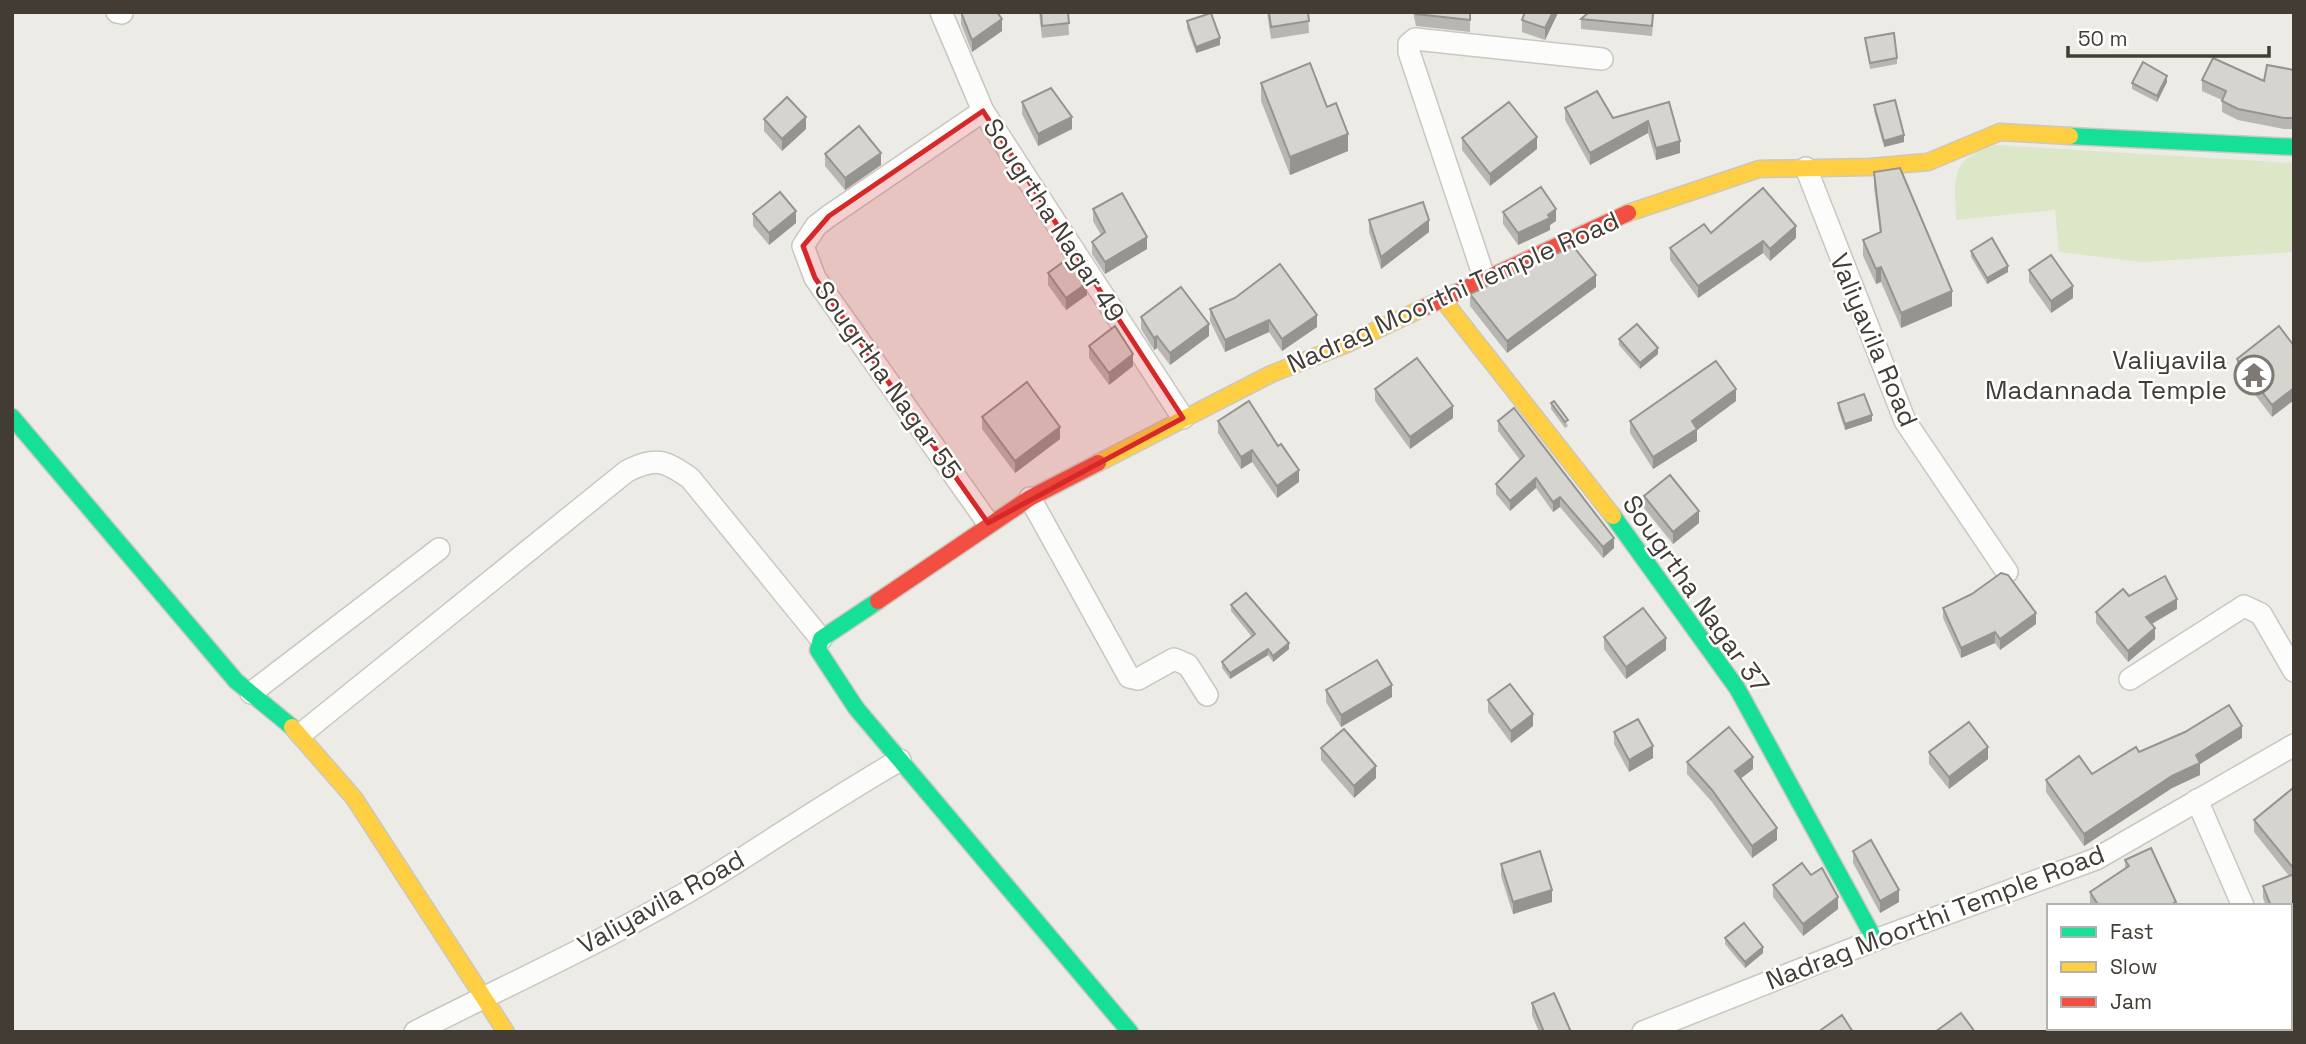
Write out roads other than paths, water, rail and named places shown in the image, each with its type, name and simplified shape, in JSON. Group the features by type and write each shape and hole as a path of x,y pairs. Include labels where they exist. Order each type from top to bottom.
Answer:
{"street":[{"name":"Sougrtha Nagar 49","path":"941,12 983,111 1183,418"},
{"path":"1485,279 1409,52 1409,44 1415,39 1602,59"},
{"name":"Sougrtha Nagar 55","path":"983,111 829,216 816,226 803,246 815,278 988,523"},
{"name":"Nadrag Moorthi Temple Road","path":"821,639 988,523 1030,498 1271,374 1347,344 1638,208 1759,169 1928,162 2000,132 2294,147"},
{"name":"Valiyavila Road","path":"1806,168 1905,421 2007,572"},
{"name":"Sougrtha Nagar 37","path":"1443,300 1617,522 1737,688 1875,940"},
{"path":"12,417 236,681 301,734 354,798 506,1032"},
{"path":"301,734 627,471 646,461 667,462 691,478 821,639 818,650 856,708 1130,1032"},
{"path":"1030,498 1129,677 1138,679 1174,659 1188,665 1207,695"},
{"path":"251,693 439,549"},
{"path":"2130,679 2244,607 2261,614 2294,671"},
{"name":"Nadrag Moorthi Temple Road","path":"1643,1032 1875,940 2096,859 2294,746"},
{"name":"Valiyavila Road","path":"415,1032 483,999 710,878 814,809 900,760"},
{"path":"2197,800 2242,904"}],"place":[{"name":"Valiyavila Madannada Temple","path":"2254,375"}]}
